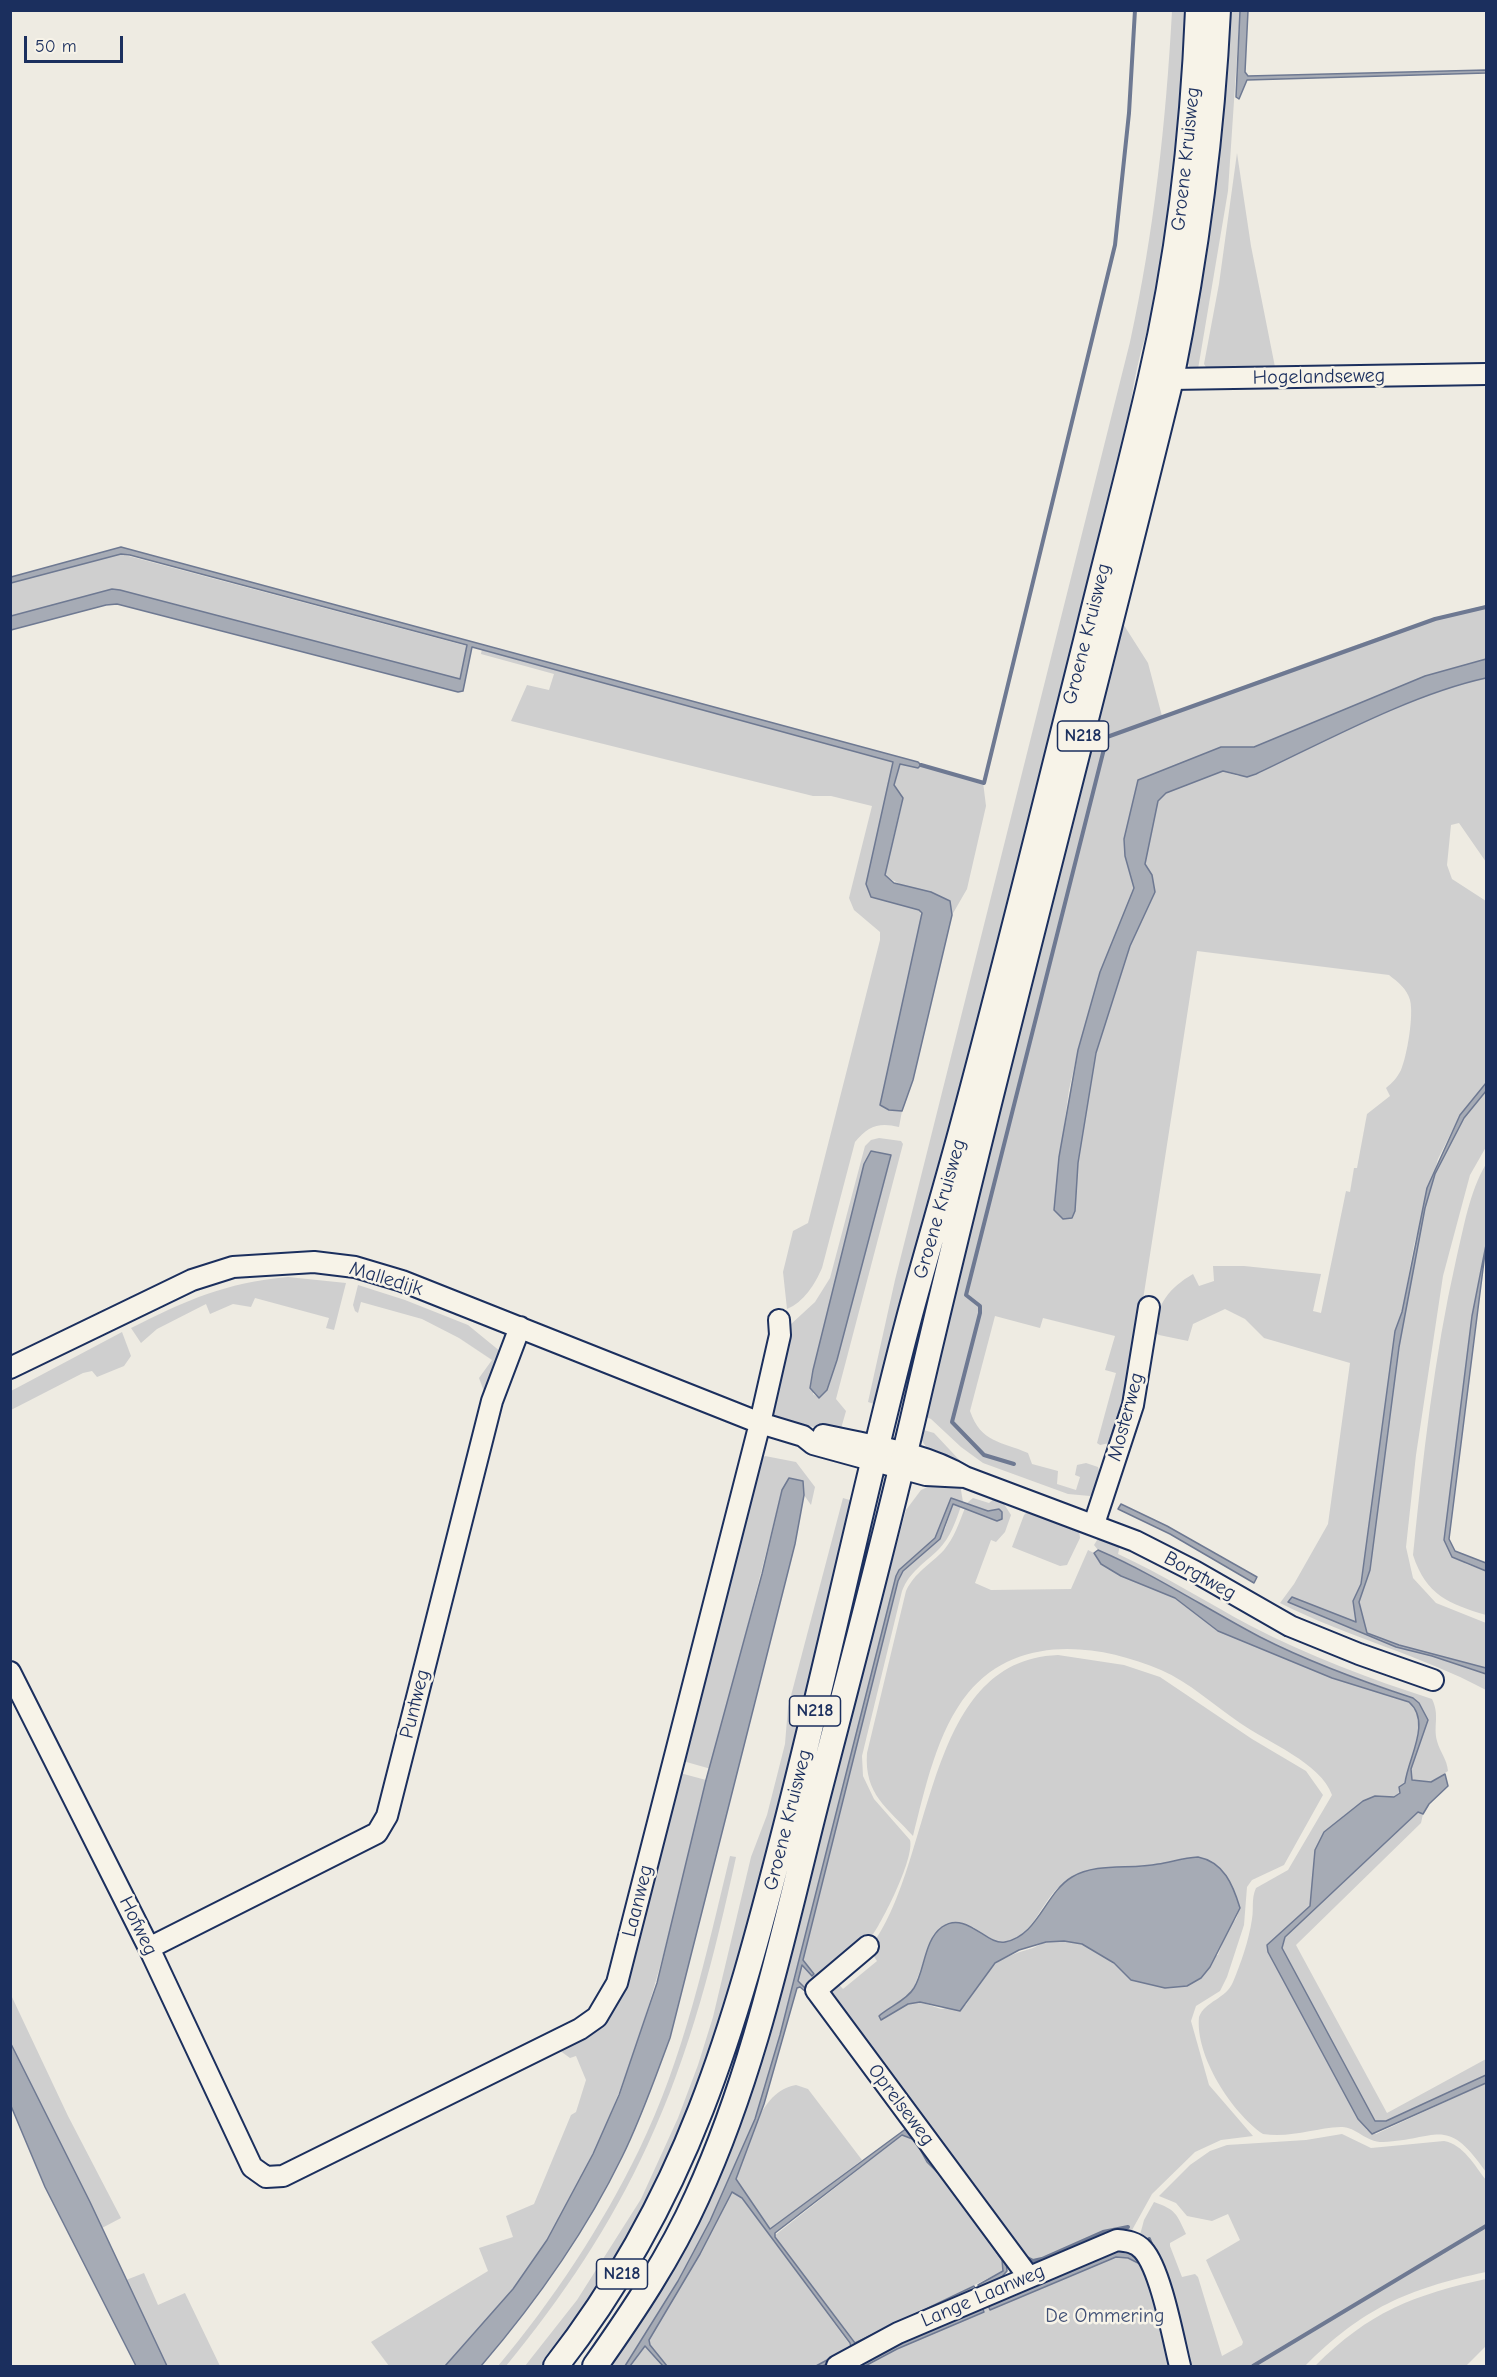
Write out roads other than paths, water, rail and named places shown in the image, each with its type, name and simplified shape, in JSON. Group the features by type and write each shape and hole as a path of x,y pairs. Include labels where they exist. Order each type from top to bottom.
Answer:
{"main road":[{"name":"Groene Kruisweg","path":"596,2367 666,2258 697,2198 725,2130 749,2057 777,1954 903,1461 1162,377 1193,99 1198,10"},
{"name":"Groene Kruisweg","path":"556,2367 615,2285 659,2209 692,2138 725,2049 767,1902 827,1664 875,1454 1162,377 1189,292 1211,124 1218,10"}],"street":[{"name":"Hogelandseweg","path":"1162,377 1486,374"},
{"name":"Malledijk","path":"10,1368 192,1280 233,1267 272,1262 314,1262 355,1267 402,1281 760,1423 802,1436 813,1444 903,1461"},
{"name":"Mosterweg","path":"1094,1524 1132,1405 1149,1307"},
{"path":"760,1423 780,1335 779,1320"},
{"name":"Puntweg","path":"149,1948 377,1833 387,1816 492,1401 520,1327"},
{"name":"Laanweg","path":"266,2177 283,2176 580,2029 597,2017 616,1983 760,1423"},
{"name":"Borgtweg","path":"903,1461 953,1470 965,1477 1094,1524 1185,1566 1290,1626 1359,1654 1433,1680"},
{"name":"Hofweg","path":"10,1672 149,1948 252,2167 266,2177"},
{"name":"Oprelseweg","path":"868,1946 816,1990 1028,2276"},
{"name":"Lange Laanweg","path":"837,2367 898,2333 1028,2276 1118,2240 1134,2242 1144,2250 1153,2267 1180,2367"}],"waterway":[{"path":"921,765 984,783 1115,245 1129,113 1135,10"},
{"path":"1014,1464 984,1455 952,1422 980,1313 980,1306 966,1295 1107,737 1435,619 1486,607"},
{"path":"1253,2366 1486,2226"},
{"path":"1023,2256 1033,2261 1042,2259 1103,2232 1128,2227"},
{"path":"1149,2239 1153,2249"}],"park label":[{"name":"De Ommering","path":"1105,2316"}]}
